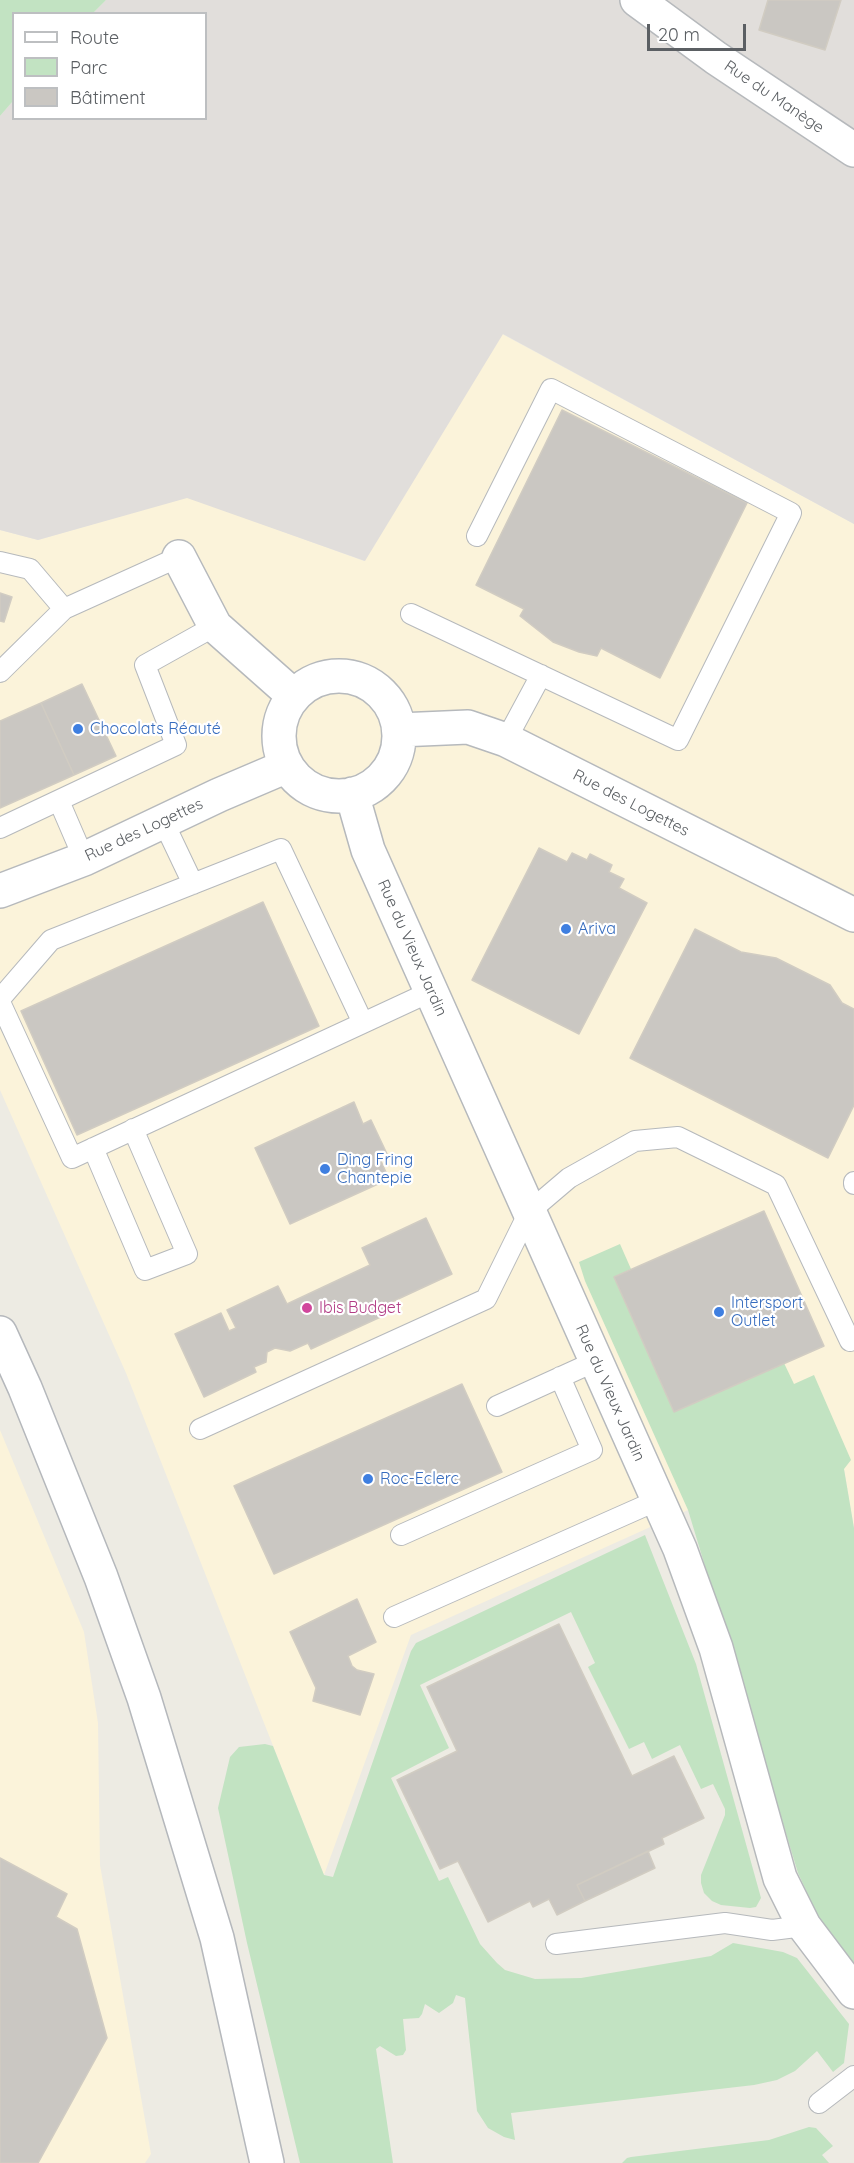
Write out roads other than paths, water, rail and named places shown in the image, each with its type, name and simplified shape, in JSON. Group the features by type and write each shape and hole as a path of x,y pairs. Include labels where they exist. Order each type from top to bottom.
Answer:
{"street":[{"name":"Rue du Manège","path":"637,0 716,58 854,150"},
{"path":"179,557 215,626 294,696"},
{"path":"350,676 378,689 388,701 399,730 395,758 377,782 365,790 337,795 322,793 308,787 297,778 287,766 282,755 279,730 286,706 306,686 319,679 350,676"},
{"name":"Rue des Logettes","path":"399,730 468,727 506,740 854,915"},
{"name":"Rue des Logettes","path":"0,891 84,859 219,795 287,766"},
{"name":"Rue du Vieux Jardin","path":"352,794 368,850 680,1549 716,1648 780,1878 804,1926 854,1992"},
{"path":"0,1333 25,1388 101,1577 144,1698 217,1938 267,2163"}],"lane":[{"path":"411,614 678,740 791,513 551,389 477,536"},
{"path":"0,672 64,609 179,557"},
{"path":"0,562 30,569 64,609"},
{"path":"0,828 176,745 145,665 215,626"},
{"path":"506,740 541,675"},
{"path":"59,801 84,859"},
{"path":"164,823 193,884"},
{"path":"363,1023 281,849 51,940 0,1001 72,1158 432,991"},
{"path":"93,1148 145,1270 187,1254 133,1129"},
{"path":"200,1429 486,1299 530,1212 569,1178 635,1141 678,1137 776,1185 850,1341 854,1339"},
{"path":"497,1406 596,1361"},
{"path":"400,1534 592,1450 560,1377"},
{"path":"394,1617 658,1500"},
{"path":"556,1944 725,1923 772,1930 804,1926"},
{"path":"819,2103 854,2076"}],"place":[{"name":"Chocolats Réauté","path":"78,729"},
{"name":"Ariva","path":"566,929"},
{"name":"Ding Fring Chantepie","path":"325,1169"},
{"name":"Ibis Budget","path":"307,1308"},
{"name":"Intersport Outlet","path":"719,1312"},
{"name":"Roc-Eclerc","path":"368,1479"}]}
